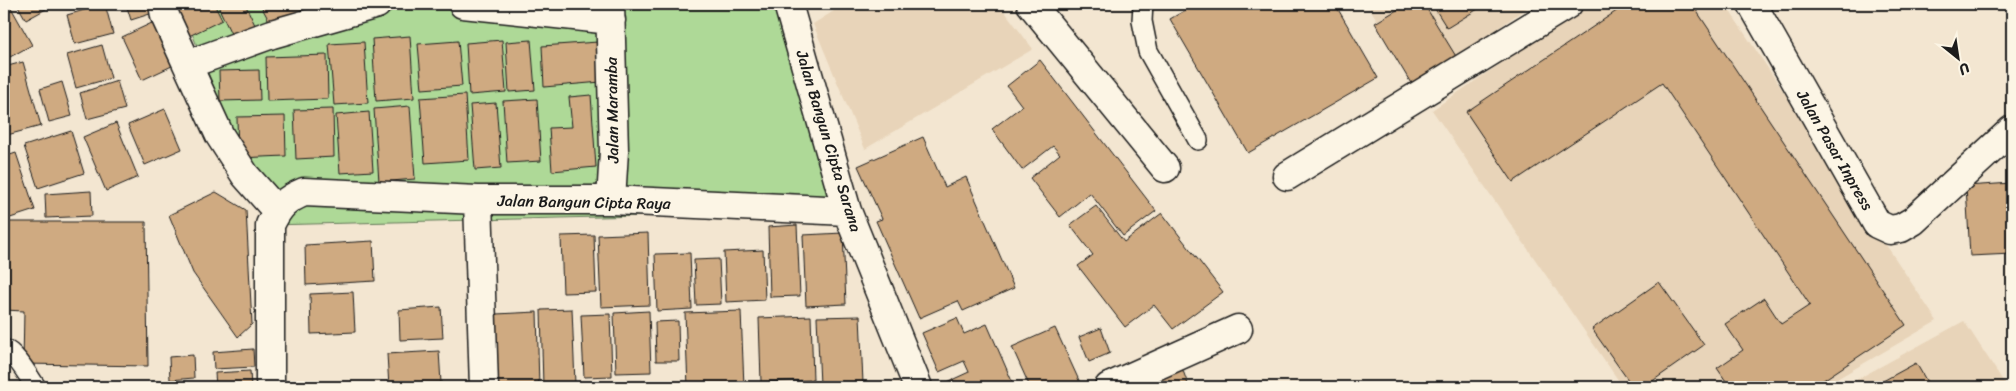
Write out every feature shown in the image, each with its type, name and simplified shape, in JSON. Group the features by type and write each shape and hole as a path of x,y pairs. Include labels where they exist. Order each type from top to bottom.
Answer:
{"street":[{"path":"162,4 165,16 189,64 220,136 245,175 276,211"},
{"path":"189,64 272,34 377,4"},
{"name":"Jalan Maramba","path":"463,4 610,12 614,151 611,200"},
{"name":"Jalan Bangun Cipta Sarana","path":"788,4 847,211 918,387"},
{"path":"1031,4 1165,168"},
{"path":"1287,176 1568,4"},
{"name":"Jalan Pasar Inpress","path":"1752,4 1877,224 1890,230 1901,228 1913,220 2012,130"},
{"path":"270,380 270,225 276,211 288,199 304,192 478,200"},
{"name":"Jalan Bangun Cipta Raya","path":"484,387 478,200 611,200 847,211"},
{"path":"1109,387 1238,329"}],"lane":[{"path":"1143,4 1142,21 1148,51 1198,140"},
{"path":"4,349 8,350 17,360 36,387"}],"shaded area":[{"path":"845,4 999,4 1033,49 865,149 813,24"},
{"path":"1367,4 1532,4 1418,85"},
{"path":"1589,4 1725,4 1937,321 1823,387 1623,387 1432,110"},
{"path":"1964,321 2007,387 1843,387"}],"green space":[{"path":"180,4 788,4 847,211 270,225"}],"building":[{"path":"9,4 32,45 10,57 4,46 4,5"},
{"path":"17,4 55,4 26,20"},
{"path":"105,4 113,34 75,44 67,15"},
{"path":"126,4 154,4 156,12 131,20"},
{"path":"172,4 214,4 222,20 187,37"},
{"path":"217,4 245,4 255,25 232,36"},
{"path":"260,4 322,4 274,30"},
{"path":"1189,4 1335,4 1378,78 1248,153 1170,19 1191,7"},
{"path":"1407,4 1424,4 1457,58 1412,85 1375,23"},
{"path":"1432,4 1486,4 1447,28"},
{"path":"1627,4 1692,4 1906,325 1813,387 1730,387 1717,368 1743,350 1725,324 1764,298 1781,324 1810,305 1662,83 1513,182 1466,112"},
{"path":"154,22 174,65 142,80 122,37"},
{"path":"410,36 414,98 376,101 372,39"},
{"path":"502,40 506,92 469,95 466,43"},
{"path":"531,40 535,90 509,92 506,42"},
{"path":"458,41 462,86 422,89 418,44"},
{"path":"364,42 368,103 334,105 329,44"},
{"path":"598,42 601,82 544,87 542,46"},
{"path":"102,45 111,78 76,88 67,55"},
{"path":"327,55 328,99 267,101 266,57"},
{"path":"1040,60 1156,211 1123,236 1090,193 1060,217 1030,178 1060,154 1053,146 1022,170 992,129 1022,106 1007,86"},
{"path":"23,62 41,126 7,135 4,125 4,67"},
{"path":"259,70 260,100 220,101 219,71"},
{"path":"117,81 125,109 87,119 80,93"},
{"path":"62,82 72,116 49,122 40,89"},
{"path":"465,95 469,160 425,163 420,98"},
{"path":"591,95 596,167 552,171 549,128 572,127 569,97"},
{"path":"537,99 541,161 507,163 503,101"},
{"path":"496,103 501,168 475,170 470,105"},
{"path":"410,106 415,179 379,182 374,109"},
{"path":"165,109 182,149 145,165 128,125"},
{"path":"333,109 334,157 296,159 294,110"},
{"path":"369,112 373,171 340,173 336,115"},
{"path":"285,116 286,156 238,158 237,117"},
{"path":"116,123 138,177 106,191 83,137"},
{"path":"71,131 84,173 38,188 24,146"},
{"path":"923,137 945,187 966,177 1014,288 963,311 958,301 919,318 876,221 882,219 858,166"},
{"path":"16,153 35,210 4,220 4,157"},
{"path":"2012,183 2012,254 1970,256 1966,186"},
{"path":"91,191 92,216 46,218 45,194"},
{"path":"216,192 246,210 252,324 238,337 193,273 169,215"},
{"path":"1096,206 1124,242 1162,213 1223,292 1173,329 1154,305 1125,327 1078,266 1093,255 1070,225"},
{"path":"4,222 146,222 148,366 23,364 24,311 4,310"},
{"path":"797,225 800,296 770,297 768,227"},
{"path":"648,233 650,305 601,307 598,235"},
{"path":"843,233 846,304 806,306 803,235"},
{"path":"594,235 596,292 563,293 561,236"},
{"path":"373,241 375,281 306,285 305,245"},
{"path":"763,250 765,300 726,302 724,252"},
{"path":"690,253 692,309 657,311 655,254"},
{"path":"719,259 721,304 696,305 694,260"},
{"path":"1659,282 1704,345 1644,387 1633,387 1592,329"},
{"path":"353,292 355,332 311,334 310,294"},
{"path":"441,307 443,338 400,340 399,310"},
{"path":"572,309 575,384 543,386 541,310"},
{"path":"649,311 651,372 616,373 614,313"},
{"path":"741,311 744,387 688,387 685,313"},
{"path":"537,312 539,387 498,387 496,314"},
{"path":"610,314 612,376 584,377 581,315"},
{"path":"811,316 813,380 761,382 759,318"},
{"path":"860,316 863,383 820,385 817,317"},
{"path":"957,318 964,334 987,324 1014,386 944,387 943,384 969,372 964,361 939,372 922,333"},
{"path":"678,321 679,361 656,361 655,322"},
{"path":"1055,328 1082,387 1030,387 1012,347"},
{"path":"1101,328 1110,353 1089,362 1079,337"},
{"path":"253,349 254,367 214,369 213,352"},
{"path":"439,351 441,383 389,387 387,354"},
{"path":"193,355 194,378 170,380 169,357"},
{"path":"1916,363 1930,387 1872,387"},
{"path":"1182,368 1189,387 1131,387"},
{"path":"250,371 251,387 216,387 215,373"}]}
